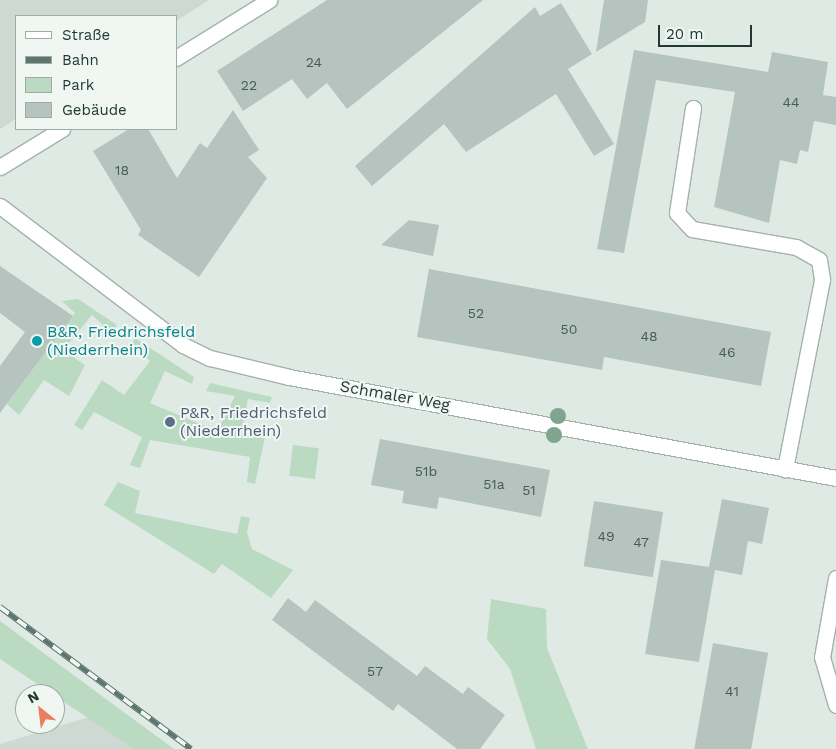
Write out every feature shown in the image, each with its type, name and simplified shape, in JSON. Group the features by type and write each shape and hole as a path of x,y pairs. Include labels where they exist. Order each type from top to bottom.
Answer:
{"street":[{"path":"178,57 269,0"},
{"path":"693,108 677,213 692,229 796,248 819,260 822,280 785,469"},
{"path":"0,167 60,130"},
{"name":"Schmaler Weg","path":"0,206 183,345 210,358 290,377 836,478"},
{"path":"836,578 822,657 836,705"}],"shaded area":[{"path":"0,0 209,0 178,20 178,15 15,15 15,120 0,129"},
{"path":"89,717 134,749 0,749 0,744 33,734 65,734 65,724"}],"green space":[{"path":"78,299 117,325 111,332 92,315 63,350 85,365 69,396 44,380 19,415 7,404 75,313 62,301"},
{"path":"135,338 194,377 192,384 165,371 150,403 217,431 235,396 206,391 210,383 272,397 270,403 248,399 241,434 265,437 255,484 247,482 250,457 150,440 140,468 130,465 142,437 94,412 82,430 74,425 102,380 124,395 150,361 132,344"},
{"path":"293,445 319,448 315,479 289,476"},
{"path":"118,482 140,491 135,513 237,534 241,516 250,518 247,532 252,549 293,570 271,598 222,564 214,574 104,505"},
{"path":"491,599 546,609 547,648 588,749 536,749 510,669 487,639"},
{"path":"0,621 174,749 134,749 65,703 65,684 37,684 0,659"}],"building":[{"path":"327,0 483,0 347,109 327,83 307,99 292,79 243,111 217,71"},
{"path":"604,0 648,0 645,22 596,52"},
{"path":"561,3 592,54 568,69 614,144 594,156 556,94 466,152 444,124 372,186 355,166 535,7 540,16"},
{"path":"634,50 768,72 772,52 828,62 823,95 836,97 836,125 814,121 808,152 800,150 797,164 780,160 769,223 714,207 735,92 656,80 624,253 597,249"},
{"path":"233,110 259,150 248,157 267,178 199,277 138,235 141,230 93,151 127,130 149,130 177,178 200,143 207,148"},
{"path":"409,220 439,225 433,256 381,245"},
{"name":"B&R, Friedrichsfeld (Niederrhein)","path":"0,266 73,316 0,413 0,366 25,332 0,313"},
{"path":"429,269 771,332 761,386 604,357 602,370 417,337"},
{"path":"380,439 550,470 541,517 439,497 437,509 402,503 404,491 371,485"},
{"path":"722,499 769,508 762,544 748,541 742,575 715,570 699,662 645,654 661,560 709,567"},
{"path":"594,501 663,512 653,577 584,566"},
{"path":"288,598 306,612 315,600 417,676 425,666 463,694 468,687 505,715 480,749 457,749 398,704 393,711 272,620"},
{"path":"713,643 768,653 751,749 694,749"}],"railway":[{"path":"0,607 191,749"}],"place":[{"name":"B&R, Friedrichsfeld (Niederrhein)","path":"37,341"},
{"name":"P&R, Friedrichsfeld (Niederrhein)","path":"170,422"}]}
